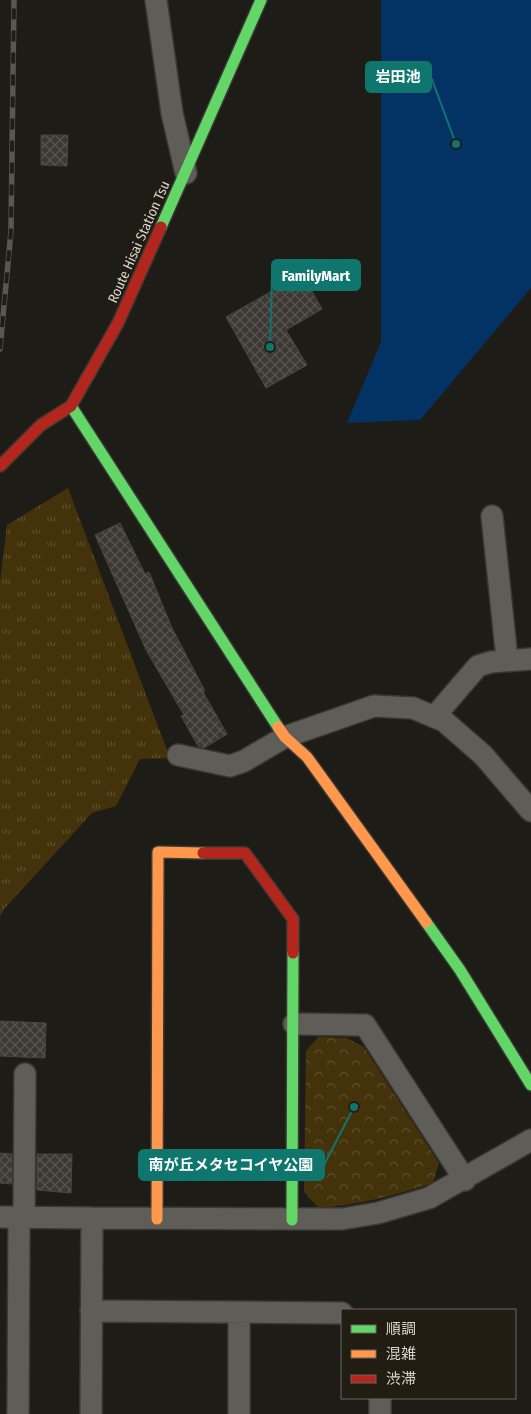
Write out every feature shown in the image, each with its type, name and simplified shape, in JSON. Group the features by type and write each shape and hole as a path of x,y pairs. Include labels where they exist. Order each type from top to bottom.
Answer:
{"street":[{"path":"156,0 172,113 186,173"},
{"name":"Route Hisai Station Tsu","path":"0,466 41,425 71,406 118,323 261,0"},
{"path":"71,406 170,562 285,737 307,757 460,970 531,1085"},
{"path":"492,516 507,659"},
{"path":"434,717 478,666 507,659 531,658"},
{"path":"178,756 230,766 244,761 285,737 374,706 413,708 444,721 484,756 531,811"},
{"path":"157,1219 158,852 245,852 293,919 292,1220"},
{"path":"294,1024 365,1025 465,1180"},
{"path":"18,1414 14,1217 25,1074"},
{"path":"14,1217 342,1219 378,1213 429,1198 465,1180 531,1140"},
{"path":"91,1414 92,1218"},
{"path":"91,1311 341,1313"},
{"path":"239,1313 239,1414"},
{"path":"380,1399 380,1414"}],"green space":[{"path":"68,488 170,758 140,759 116,806 92,813 5,908 0,916 0,582 7,525"},
{"path":"318,1037 347,1038 364,1047 439,1163 433,1183 377,1199 319,1208 304,1192 306,1051"}],"water":[{"path":"381,0 531,0 531,288 420,420 347,423 381,342"}],"building":[{"path":"41,135 68,135 67,166 41,165"},
{"path":"302,274 322,309 286,330 307,365 266,388 226,317"},
{"path":"120,523 145,574 149,572 172,628 205,691 203,692 227,734 204,748 198,746 181,716 184,715 146,650 95,535"},
{"path":"0,1021 46,1023 45,1058 0,1056"},
{"path":"0,1153 12,1154 12,1184 0,1183"},
{"path":"37,1154 72,1154 71,1193 37,1190"}],"railway":[{"path":"0,349 11,231 14,0"}],"traffic: fast":[{"path":"161,227 261,0"},
{"path":"71,406 278,727"},
{"path":"426,922 460,970 531,1085"},
{"path":"292,1220 293,953"}],"traffic: slow":[{"path":"278,727 285,737 307,757 426,922"},
{"path":"157,1219 158,852 203,853"}],"traffic: jam":[{"path":"0,466 41,425 71,406 118,323 161,227"},
{"path":"203,853 245,853 293,919 293,953"}],"place":[{"name":"岩田池","path":"456,144"},
{"name":"FamilyMart","path":"270,347"},
{"name":"南が丘メタセコイヤ公園","path":"354,1107"}]}
